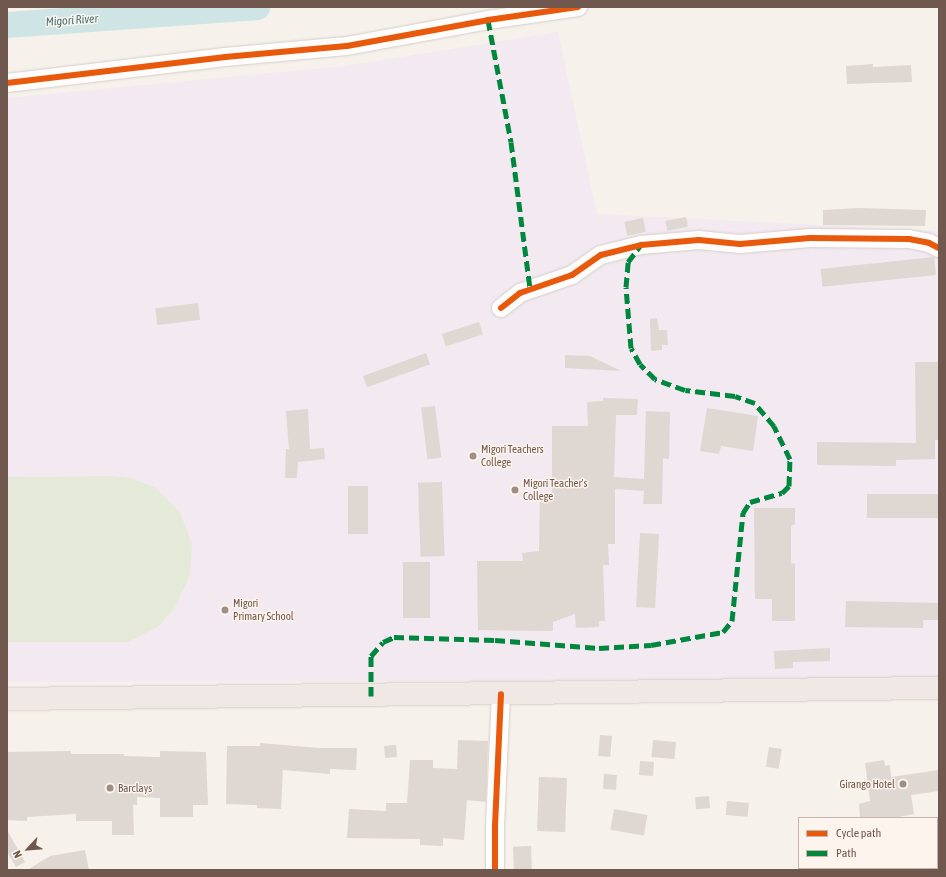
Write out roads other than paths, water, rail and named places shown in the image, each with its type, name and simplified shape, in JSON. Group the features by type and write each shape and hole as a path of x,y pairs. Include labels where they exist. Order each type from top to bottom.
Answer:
{"highway":[{"path":"7,699 939,688"}],"street":[{"path":"7,83 225,57 347,46 488,20 578,7"},
{"path":"501,308 520,293 572,275 601,255 641,246 699,240 740,244 810,238 909,239 929,242 939,248"},
{"path":"495,870 495,826 501,694"}],"waterway":[{"name":"Migori River","path":"7,25 257,7"}],"place":[{"name":"Migori Teachers College","path":"473,456"},
{"name":"Migori Teacher's College","path":"515,490"},
{"name":"Migori Primary School","path":"225,610"},
{"name":"Girango Hotel","path":"903,784"},
{"name":"Barclays","path":"110,788"}]}
